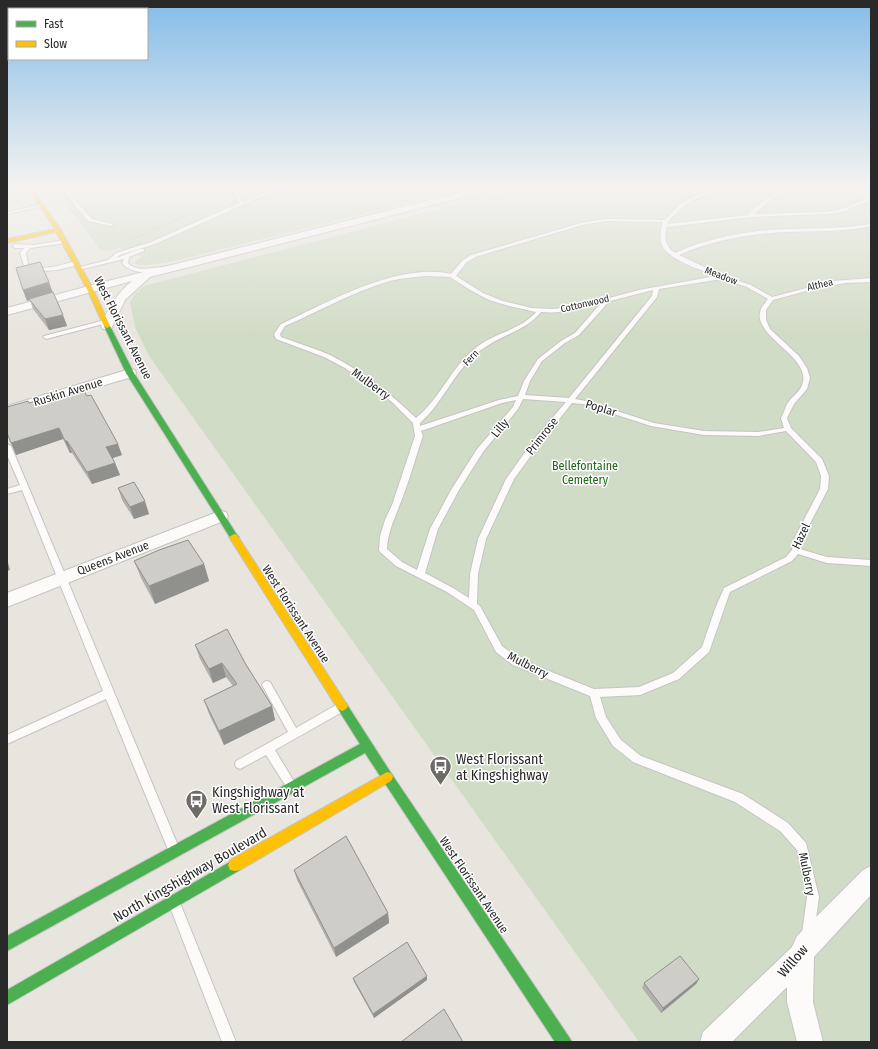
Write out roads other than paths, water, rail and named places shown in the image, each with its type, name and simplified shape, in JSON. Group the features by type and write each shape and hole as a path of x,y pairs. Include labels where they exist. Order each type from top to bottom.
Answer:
{"main road":[{"path":"11,244 38,236"},
{"name":"West Florissant Avenue","path":"61,236 90,289 130,373 387,777 564,1042"},
{"name":"North Kingshighway Boulevard","path":"7,944 367,746"},
{"name":"North Kingshighway Boulevard","path":"7,998 387,777"}],"street":[{"path":"7,312 160,270 296,236"},
{"path":"106,324 114,307 121,297 138,282 160,270"},
{"name":"Ruskin Avenue","path":"7,410 130,373"},
{"name":"Queens Avenue","path":"7,600 220,516"},
{"name":"Willow","path":"713,1042 804,951 871,878"},
{"path":"804,951 800,1002 810,1042"}],"lane":[{"path":"110,260 118,254 168,236"},
{"path":"453,276 464,262 473,256 541,236"},
{"name":"Meadow","path":"664,236 663,242 667,250 683,260 722,277 749,286 771,299"},
{"path":"675,255 704,242 728,236"},
{"path":"11,244 28,247 65,242"},
{"path":"28,247 23,254 26,265 31,269 47,269 78,266 127,257 152,243"},
{"path":"127,257 125,263 130,268 160,270"},
{"name":"Cottonwood","path":"277,334 283,326 366,286 399,277 435,274 453,276 486,296 507,304 554,311 580,307 626,294 722,277"},
{"name":"Althea","path":"771,299 842,280 871,280"},
{"name":"Primrose","path":"473,606 474,574 482,539 510,479 538,440 612,347 655,296 656,289"},
{"path":"771,299 767,303 762,321 773,336 792,352 805,370 807,379 805,387 792,403 784,418 788,429"},
{"name":"Lilly","path":"420,575 434,529 455,490 480,451 516,408 527,381 540,360 563,342 577,334 604,304 603,301"},
{"name":"Fern","path":"416,426 474,352 496,337 537,316 540,310"},
{"path":"46,337 106,324"},
{"name":"Mulberry","path":"277,334 278,338 326,356 347,367 394,401 416,426 419,436 396,505 389,520 384,536 383,550 399,564 450,590 477,608 499,649 516,662 594,693 601,718 617,743 637,759 739,798 784,827 802,847 813,897 804,951"},
{"name":"Poplar","path":"416,426 501,401 520,398 551,398 584,402 653,425 704,433 758,434 788,429"},
{"name":"Hazel","path":"594,693 640,691 676,676 706,649 727,590 789,558 796,551 799,537 824,489 825,476 818,461 788,429"},
{"path":"7,446 174,852"},
{"path":"7,492 24,486"},
{"path":"796,551 827,560 871,564"},
{"path":"267,685 294,734"},
{"path":"7,740 109,693"},
{"path":"240,764 342,707"},
{"path":"268,748 292,787"},
{"path":"174,901 228,1042"}],"place":[{"name":"West Florissant at Kingshighway","path":"440,786"},
{"name":"Kingshighway at West Florissant","path":"197,820"}],"park label":[{"name":"Bellefontaine Cemetery","path":"585,473"}]}
